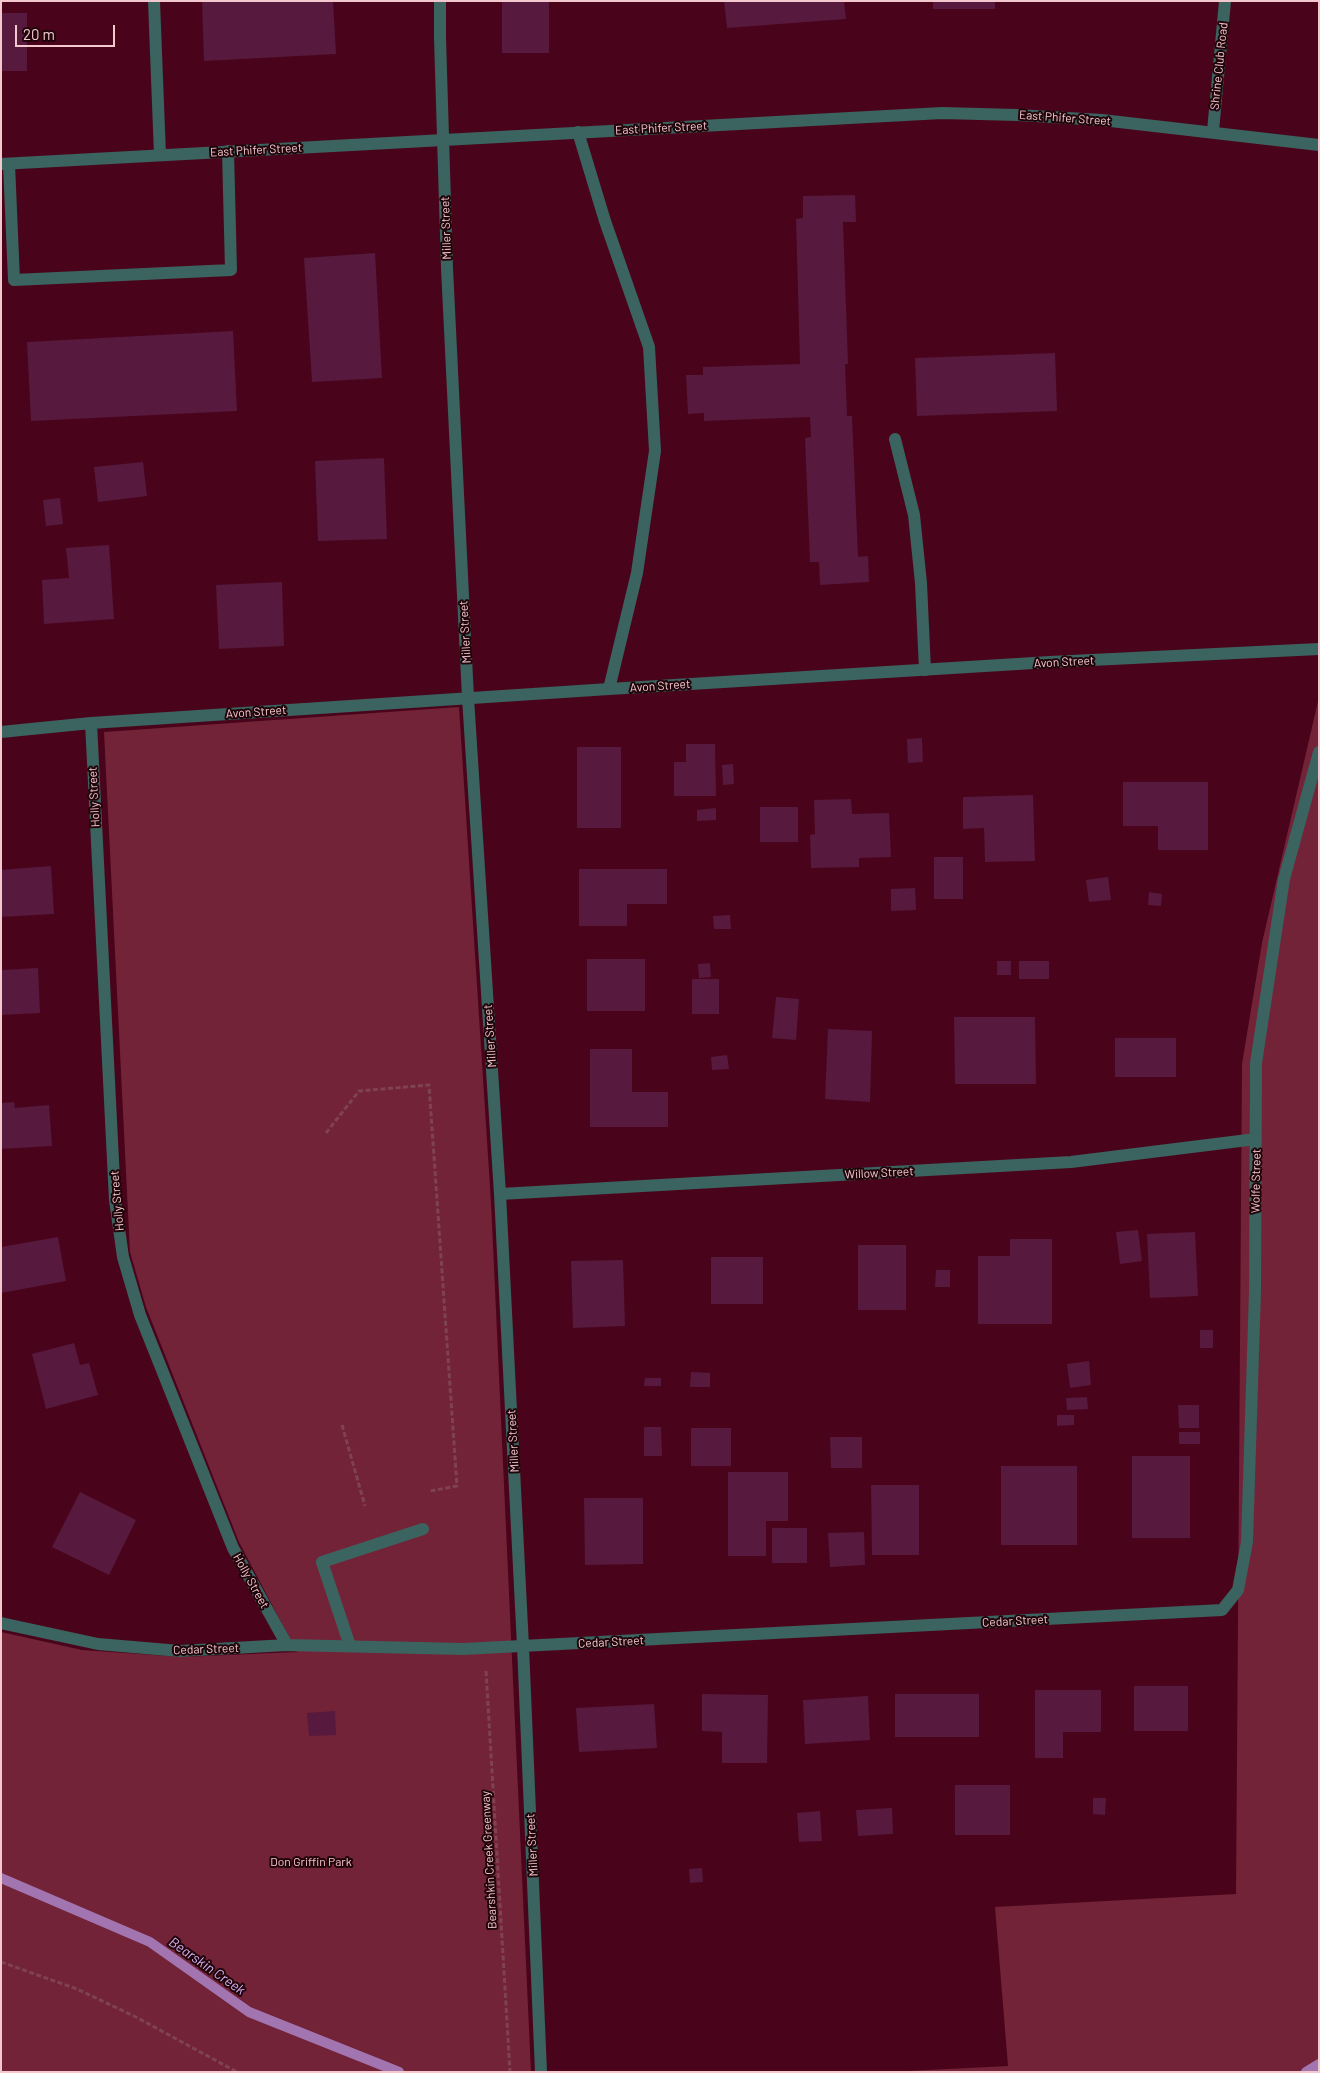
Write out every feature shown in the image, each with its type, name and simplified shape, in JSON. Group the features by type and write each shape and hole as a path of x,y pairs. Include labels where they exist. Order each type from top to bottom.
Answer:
{"street":[{"path":"154,1 160,155"},
{"name":"Miller Street","path":"440,1 447,268 468,698 500,1194 542,2072"},
{"name":"Shrine Club Road","path":"1212,131 1225,1"},
{"name":"East Phifer Street","path":"5,164 942,113 1016,114 1102,120 1212,131 1319,145"},
{"path":"578,132 605,221 649,347 655,441 637,573 608,689"},
{"path":"5,164 14,280 231,270 228,151"},
{"path":"895,440 914,515 921,583 925,670"},
{"name":"Avon Street","path":"1,732 91,723 608,689 925,670 1319,650"},
{"name":"Holly Street","path":"91,723 115,1200 123,1257 140,1315 233,1548 287,1645"},
{"name":"Wolfe Street","path":"1222,1610 1238,1590 1247,1542 1255,1291 1256,1063 1284,878 1319,752"},
{"name":"Willow Street","path":"500,1194 1071,1162 1256,1140"},
{"path":"350,1646 322,1562 423,1529"},
{"name":"Cedar Street","path":"1,1623 98,1644 171,1650 287,1645 485,1648 1222,1610"}],"path":[{"path":"326,1133 360,1091 429,1086 457,1486 430,1491"},
{"path":"342,1425 365,1506"},
{"name":"Bearshkin Creek Greenway","path":"485,1648 510,2072"},
{"path":"1,1962 77,1988 136,2017 237,2072"}],"green space":[{"path":"1319,697 1319,2072 888,2072 1008,2066 995,1907 1236,1894 1242,1064 1262,943"},
{"name":"Don Griffin Park","path":"459,707 491,1202 531,2072 1,2072 1,1632 82,1650 182,1657 297,1652 239,1542 146,1307 130,1252 104,732"}],"building":[{"path":"202,1 333,1 336,54 204,61"},
{"path":"502,1 549,1 549,53 502,53"},
{"path":"724,1 844,1 846,19 727,28"},
{"path":"933,1 995,1 995,9 933,9"},
{"path":"1,13 27,13 27,71 1,71"},
{"path":"855,195 856,222 843,222 848,364 845,364 847,416 852,416 858,557 868,556 869,582 820,585 819,562 810,562 805,438 811,437 810,417 704,421 704,413 688,414 686,375 703,375 703,367 800,364 796,219 803,218 803,196"},
{"path":"375,253 382,378 312,382 304,258"},
{"path":"233,331 237,411 31,421 27,342"},
{"path":"1055,353 1057,411 917,416 915,358"},
{"path":"384,458 387,539 318,541 315,461"},
{"path":"143,462 147,496 98,502 94,467"},
{"path":"60,498 63,524 46,526 43,500"},
{"path":"109,545 114,619 44,624 42,580 69,578 66,548"},
{"path":"282,582 284,646 219,649 216,585"},
{"path":"922,738 923,762 908,763 907,739"},
{"path":"686,744 715,744 716,796 674,796 674,762 686,762"},
{"path":"577,747 621,747 621,828 577,828"},
{"path":"733,764 734,784 723,785 722,765"},
{"path":"1123,782 1208,782 1208,850 1158,850 1158,826 1123,826"},
{"path":"1033,795 1035,861 985,862 984,828 963,829 963,797"},
{"path":"851,799 852,814 889,813 891,857 859,858 859,867 811,868 810,835 815,834 814,800"},
{"path":"760,807 798,807 798,842 760,842"},
{"path":"716,808 716,820 697,821 697,810"},
{"path":"934,857 963,857 963,899 934,899"},
{"path":"51,866 54,914 1,917 1,870"},
{"path":"579,869 667,869 667,904 627,904 627,926 579,926"},
{"path":"1108,877 1111,900 1089,902 1086,880"},
{"path":"915,888 916,910 891,911 891,889"},
{"path":"1149,892 1162,894 1161,906 1148,905"},
{"path":"730,915 731,929 714,929 713,916"},
{"path":"587,959 645,959 645,1011 587,1011"},
{"path":"997,961 1011,961 1011,975 997,975"},
{"path":"1019,961 1049,961 1049,979 1019,979"},
{"path":"710,963 711,977 699,978 698,964"},
{"path":"38,968 40,1013 1,1015 1,970"},
{"path":"692,979 719,979 719,1014 692,1014"},
{"path":"776,997 799,999 796,1040 772,1038"},
{"path":"954,1017 1035,1017 1036,1084 955,1084"},
{"path":"828,1029 872,1031 870,1102 825,1099"},
{"path":"1115,1038 1176,1038 1176,1077 1115,1077"},
{"path":"590,1049 632,1049 632,1092 668,1092 668,1127 590,1127"},
{"path":"727,1055 729,1069 712,1070 711,1057"},
{"path":"14,1102 15,1108 49,1105 52,1146 1,1149 1,1103"},
{"path":"1138,1230 1142,1261 1120,1264 1116,1232"},
{"path":"1195,1232 1198,1296 1150,1298 1147,1234"},
{"path":"58,1237 66,1281 1,1293 1,1247"},
{"path":"1010,1239 1052,1239 1052,1324 978,1324 978,1256 1010,1256"},
{"path":"858,1245 906,1245 906,1310 858,1310"},
{"path":"711,1257 763,1257 763,1304 711,1304"},
{"path":"623,1260 625,1326 573,1328 571,1261"},
{"path":"936,1270 950,1270 950,1287 935,1287"},
{"path":"1200,1330 1213,1330 1213,1348 1200,1348"},
{"path":"74,1343 80,1365 89,1363 98,1395 46,1409 32,1354"},
{"path":"1089,1361 1091,1385 1070,1388 1067,1364"},
{"path":"691,1372 710,1373 710,1387 690,1387"},
{"path":"645,1378 661,1378 661,1386 644,1386"},
{"path":"1087,1397 1088,1409 1067,1410 1066,1398"},
{"path":"1178,1405 1199,1405 1199,1428 1179,1428"},
{"path":"1057,1415 1074,1415 1074,1425 1057,1426"},
{"path":"644,1427 661,1427 662,1456 644,1456"},
{"path":"691,1428 731,1428 731,1466 691,1466"},
{"path":"1179,1432 1200,1432 1200,1444 1179,1444"},
{"path":"830,1437 862,1437 862,1468 831,1468"},
{"path":"1132,1456 1190,1456 1190,1538 1132,1538"},
{"path":"1001,1466 1077,1466 1077,1545 1001,1545"},
{"path":"728,1472 788,1472 788,1521 766,1521 766,1556 728,1556"},
{"path":"871,1485 919,1485 919,1555 872,1555"},
{"path":"80,1492 136,1520 109,1575 52,1547"},
{"path":"584,1498 643,1498 643,1564 585,1565"},
{"path":"772,1528 807,1528 807,1563 772,1563"},
{"path":"864,1532 865,1565 830,1567 828,1533"},
{"path":"1134,1686 1188,1686 1188,1731 1134,1731"},
{"path":"1035,1690 1101,1690 1101,1732 1063,1732 1063,1758 1035,1758"},
{"path":"702,1694 768,1695 767,1763 722,1763 722,1732 702,1731"},
{"path":"895,1694 979,1694 979,1737 895,1737"},
{"path":"868,1696 870,1740 805,1744 803,1700"},
{"path":"654,1704 657,1748 579,1752 576,1708"},
{"path":"335,1711 336,1735 309,1736 307,1713"},
{"path":"955,1785 1010,1785 1010,1835 955,1835"},
{"path":"1093,1798 1106,1798 1105,1815 1093,1814"},
{"path":"892,1808 893,1834 858,1836 856,1810"},
{"path":"820,1811 822,1841 799,1842 797,1813"},
{"path":"702,1868 703,1882 690,1883 689,1869"}],"waterway":[{"name":"Bearskin Creek","path":"1,1878 150,1942 249,2012 399,2072"},
{"name":"Bearskin Creek","path":"1306,2072 1319,2064"}]}
